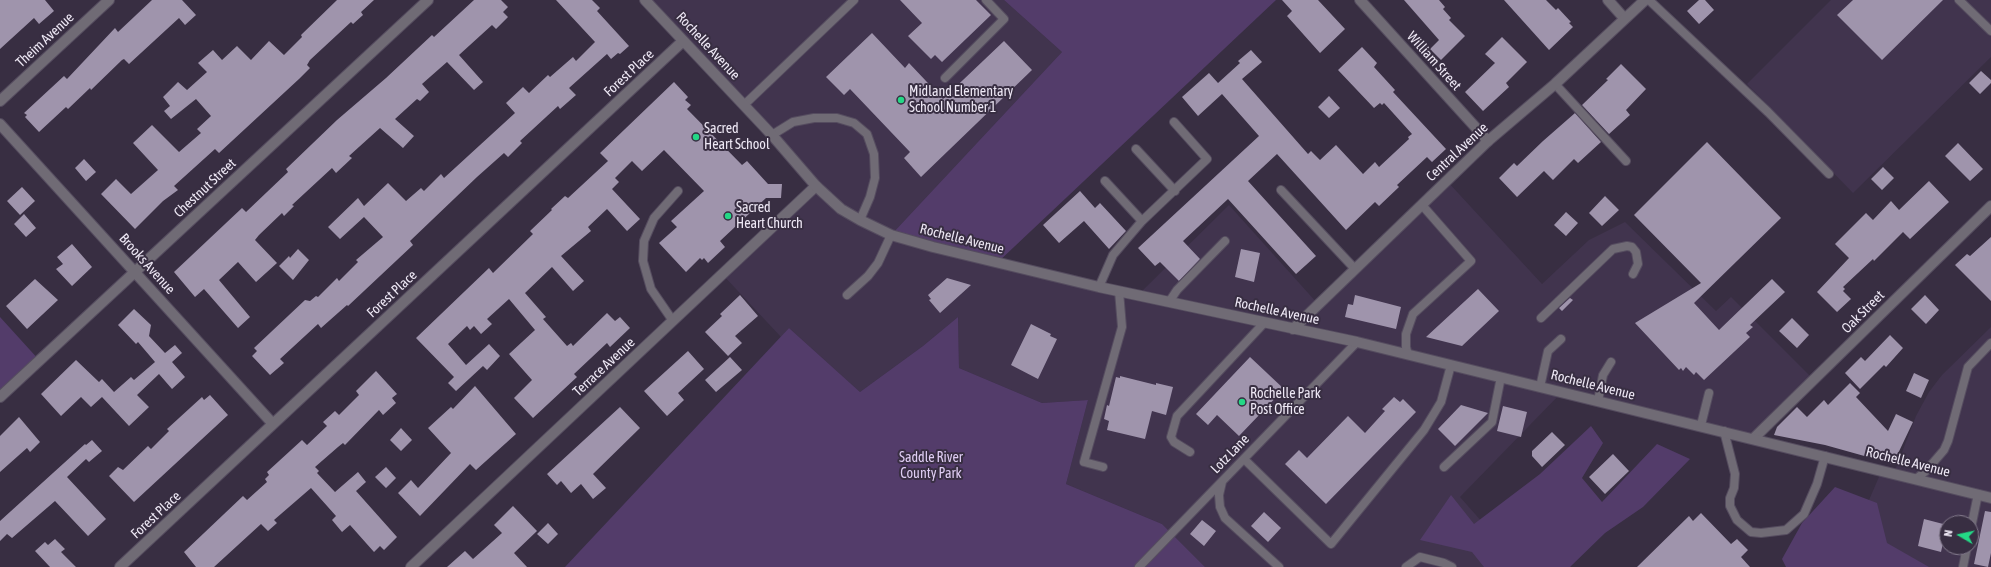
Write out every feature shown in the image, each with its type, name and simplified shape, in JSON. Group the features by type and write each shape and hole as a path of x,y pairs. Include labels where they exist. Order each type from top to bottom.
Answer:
{"street":[{"name":"Theim Avenue","path":"0,101 109,0"},
{"name":"Chestnut Street","path":"0,397 428,0"},
{"name":"Rochelle Avenue","path":"645,0 744,104 816,186 842,209 860,220 891,235 933,247 1099,287 1357,342 1754,438 1991,498"},
{"name":"William Street","path":"1360,0 1488,142"},
{"path":"1608,0 1624,18"},
{"name":"Central Avenue","path":"1293,329 1488,142 1554,84 1645,0"},
{"name":"Forest Place","path":"120,567 683,41"},
{"name":"Brooks Avenue","path":"0,124 274,424"},
{"name":"Terrace Avenue","path":"411,567 816,186"},
{"name":"Oak Street","path":"1754,438 1991,206"}],"lane":[{"path":"744,104 854,0"},
{"path":"945,78 1004,19 986,0"},
{"path":"1650,0 1768,112 1829,174"},
{"path":"1959,0 1991,31"},
{"path":"1554,84 1626,161"},
{"path":"772,135 793,122 814,118 837,118 854,123 867,134 874,154 875,178 870,197 860,220"},
{"path":"1099,287 1113,255 1142,221 1208,159 1174,122"},
{"path":"1136,149 1175,191"},
{"path":"1105,181 1142,221"},
{"path":"1281,190 1354,269"},
{"path":"673,320 651,289 643,261 644,241 654,218 678,191"},
{"path":"1408,355 1406,347 1406,334 1413,314 1471,261 1422,205"},
{"path":"847,294 868,276 878,263 891,235"},
{"path":"1169,302 1177,290 1225,241"},
{"path":"1542,318 1613,249 1627,246 1632,247 1636,252 1638,264 1634,274"},
{"path":"1104,467 1084,462 1122,327 1118,291"},
{"path":"1190,452 1174,442 1171,437 1177,416 1264,323"},
{"path":"1540,387 1548,351 1561,339"},
{"name":"Lotz Lane","path":"1139,567 1357,342"},
{"path":"1916,479 1926,471 1944,450 1948,441 1968,367 1991,343"},
{"path":"1598,401 1603,375 1611,362"},
{"path":"1244,459 1331,544 1424,430 1441,402 1451,365"},
{"path":"1444,467 1492,422 1501,377"},
{"path":"1701,426 1709,393"},
{"path":"1724,431 1735,474 1730,506 1737,520 1751,532 1762,533 1786,530 1804,514 1817,484 1825,456"},
{"path":"1222,482 1219,495 1220,507 1225,518 1279,567"},
{"path":"1974,515 1978,494"},
{"path":"1963,567 1965,555"},
{"path":"1406,567 1420,557 1444,563 1452,567"}],"shaded area":[{"path":"645,0 1004,0 1062,52 891,235 1138,295 1229,205 1318,304 1447,181 1542,284 1589,240 1625,222 1716,311 1731,297 1814,380 1754,438 1562,392 1460,497 1522,567 1205,567 1162,524 1066,484 1088,400 1042,403 959,368 958,317 923,346 860,392 789,328 781,337 722,274 815,186"},
{"path":"1831,0 1991,0 1991,57 1853,193 1747,84"},
{"path":"1991,327 1991,567 1840,567 1882,470 1894,473 1916,416 1929,392 1942,375"}],"green space":[{"path":"1004,0 1276,0 997,263 891,235 1062,52"},
{"path":"0,317 40,361 0,397"},
{"name":"Saddle River County Park","path":"958,317 959,368 1042,403 1088,400 1066,484 1162,524 1205,567 565,567 789,328 860,392 923,346"},
{"path":"1591,426 1603,443 1582,478 1602,502 1657,444 1690,459 1643,507 1605,533 1570,567 1484,567 1472,552 1420,540 1451,495 1474,524 1540,474"},
{"path":"1835,487 1877,503 1887,543 1929,567 1786,567 1782,559 1802,523"}],"building":[{"path":"0,0 45,0 54,11 39,24 34,18 0,49"},
{"path":"152,0 182,0 196,15 185,25 179,18 129,64 124,59 122,60 91,90 90,88 68,109 66,107 39,132 25,117 27,115 24,113 64,76 67,79 115,28 118,32"},
{"path":"337,0 374,0 361,12 363,15 353,24 351,22 310,60 307,65 310,68 299,79 219,153 215,149 174,186 178,190 163,201 135,229 101,194 116,179 131,194 158,170 133,143 152,125 179,152 201,133 197,129 211,116 196,99 171,119 164,111 170,106 163,97 178,82 187,90 207,72 198,63 213,50 222,60 237,46 251,60 269,41 284,55 302,37 301,35"},
{"path":"474,0 501,0 508,7 503,12 508,17 496,29 492,25 459,55 483,82 474,90 447,62 422,84 429,92 420,101 417,99 395,119 414,136 403,148 380,128 349,156 352,158 336,173 332,168 292,205 294,206 284,216 282,213 259,235 255,240 277,263 256,282 238,262 219,280 250,317 238,328 204,289 195,297 174,272 242,208 246,212 288,172 286,169 337,120 386,78 432,35 434,37"},
{"path":"556,0 592,0 600,8 597,11 629,46 620,54 618,53 611,59 607,54 569,88 576,95 560,109 558,106 520,141 522,143 508,157 504,153 477,177 410,241 413,245 348,306 347,305 321,328 318,324 280,359 284,363 270,375 252,356 257,351 254,348 305,300 310,301 316,296 318,297 337,278 339,281 358,262 356,260 383,237 364,217 340,239 328,227 358,198 364,206 388,183 406,201 421,188 424,191 441,174 444,178 515,113 506,103 523,87 529,93 548,75 550,77 573,57 576,61 595,42"},
{"path":"900,0 976,0 991,15 942,62 935,55 931,59 908,36 922,23"},
{"path":"1282,0 1318,0 1345,29 1320,53 1287,16 1292,11"},
{"path":"1404,0 1439,0 1445,7 1443,9 1451,18 1449,20 1465,36 1441,60 1430,49 1439,40"},
{"path":"1504,0 1546,0 1556,10 1558,8 1571,22 1569,23 1573,27 1549,50"},
{"path":"1699,0 1705,0 1714,10 1699,24 1687,11"},
{"path":"1853,0 1943,0 1882,60 1837,15"},
{"path":"872,33 905,68 909,63 943,99 1004,41 1032,70 921,177 904,158 910,152 850,89 844,95 826,77"},
{"path":"1502,37 1527,62 1506,83 1509,87 1483,111 1465,92 1495,63 1485,54"},
{"path":"1362,47 1377,63 1374,67 1395,90 1393,92 1446,149 1432,162 1427,157 1397,185 1399,187 1379,206 1375,202 1346,230 1277,154 1248,181 1316,256 1296,274 1228,199 1183,241 1200,259 1179,281 1160,262 1155,266 1138,248 1259,136 1222,94 1198,116 1182,97 1209,73 1218,83 1240,63 1238,61 1251,50 1262,62 1242,79 1308,154 1311,151 1320,160 1336,145 1363,174 1375,162 1379,167 1409,139 1408,137 1412,134 1384,103 1382,105 1380,103 1374,108 1338,70"},
{"path":"1621,64 1646,89 1626,110 1630,115 1609,134 1582,105 1608,80 1606,79"},
{"path":"1981,71 1991,80 1991,83 1980,94 1969,83"},
{"path":"674,82 688,97 685,100 691,105 687,109 742,165 747,161 768,184 782,184 781,198 766,198 720,241 725,247 708,263 704,258 702,260 700,258 686,272 659,243 677,227 671,221 704,191 664,150 642,171 632,161 615,178 619,182 612,189 640,219 627,231 607,209 588,227 591,231 561,256 584,281 573,291 552,267 525,293 546,317 543,319 567,346 571,343 573,346 607,313 615,321 620,317 630,328 610,347 607,343 574,374 577,377 533,418 514,398 532,380 509,354 535,330 509,299 487,319 492,324 481,334 474,326 470,330 467,326 448,344 466,365 489,344 500,356 487,370 483,366 456,391 448,383 454,377 416,338 489,268 493,273 533,234 530,231 552,210 551,209 565,196 568,198 608,161 600,153"},
{"path":"1329,96 1340,108 1329,118 1318,107"},
{"path":"1575,113 1601,142 1578,163 1574,159 1553,180 1544,171 1517,197 1499,178 1514,163 1517,166"},
{"path":"1707,142 1781,218 1694,303 1719,330 1772,279 1785,292 1750,325 1753,327 1746,333 1750,337 1704,380 1696,372 1694,375 1686,367 1683,371 1681,368 1679,370 1635,323 1701,283 1634,215"},
{"path":"1958,143 1983,169 1970,181 1945,156"},
{"path":"84,159 96,172 86,181 75,168"},
{"path":"1883,167 1894,178 1882,190 1871,179"},
{"path":"1929,181 1949,202 1910,239 1903,232 1874,261 1873,259 1843,287 1845,289 1843,291 1851,299 1837,312 1817,292 1849,258 1835,244 1866,213 1873,220 1891,201 1899,210"},
{"path":"22,187 35,201 20,215 7,201"},
{"path":"1080,191 1095,208 1100,203 1126,231 1109,249 1084,221 1059,243 1043,225"},
{"path":"1605,196 1619,210 1602,226 1589,213"},
{"path":"1566,212 1578,223 1566,236 1554,225"},
{"path":"24,214 36,228 26,237 14,224"},
{"path":"1991,237 1991,301 1955,265 1967,254 1970,256"},
{"path":"72,244 92,267 72,286 56,269 63,264 57,257"},
{"path":"298,249 309,260 293,280 279,266 289,256 290,258"},
{"path":"1241,249 1260,253 1254,282 1235,277"},
{"path":"947,278 971,285 940,313 929,300 931,299 928,295"},
{"path":"35,279 58,300 27,329 6,306"},
{"path":"1478,289 1499,311 1462,346 1426,337"},
{"path":"740,295 758,316 735,336 742,343 728,356 705,332 722,316 720,314"},
{"path":"1355,295 1401,307 1396,329 1345,317 1348,304 1353,305"},
{"path":"1925,295 1939,310 1926,324 1911,309"},
{"path":"1570,298 1573,300 1562,311 1559,308"},
{"path":"134,309 151,325 149,336 165,353 175,345 182,353 172,362 185,377 172,389 159,374 137,395 149,407 129,426 102,397 91,407 81,397 61,416 41,394 76,360 99,382 102,379 114,392 131,377 134,380 155,362 138,342 136,344 118,325"},
{"path":"1792,318 1809,335 1797,348 1779,331"},
{"path":"1031,324 1051,334 1050,336 1057,339 1038,379 1011,365"},
{"path":"1890,335 1903,348 1886,367 1884,365 1860,389 1845,373 1861,357 1865,361"},
{"path":"688,351 704,369 678,393 684,400 667,416 644,391"},
{"path":"730,357 742,370 716,392 705,380"},
{"path":"1250,357 1284,389 1239,436 1217,415 1208,425 1196,414"},
{"path":"376,371 397,394 392,398 396,403 383,415 379,410 345,445 343,443 315,467 319,471 317,473 335,492 358,472 366,482 356,491 397,537 384,550 380,546 374,552 350,525 342,532 332,520 336,516 311,488 274,520 277,523 268,531 261,524 214,567 196,567 184,552 243,496 247,500 267,482 265,479 269,475 267,472 302,440 307,445 327,426 323,422 335,411 339,415 359,395 356,391"},
{"path":"1914,373 1929,380 1921,398 1906,391"},
{"path":"1120,376 1156,385 1156,383 1173,387 1166,415 1152,411 1145,439 1107,430 1109,421 1104,419 1107,405 1109,406 1116,377 1120,378"},
{"path":"1850,383 1860,393 1856,397 1888,431 1896,414 1913,422 1893,464 1825,445 1774,435 1777,427 1797,407 1807,417 1824,400 1828,405"},
{"path":"475,386 516,434 476,470 470,464 420,516 398,493 411,480 418,488 451,453 428,428 451,407 453,409"},
{"path":"210,395 228,415 134,502 109,476 118,467 123,470 148,446 151,449 169,431 167,429 202,397 204,400"},
{"path":"1394,397 1400,402 1403,399 1416,412 1326,504 1285,464 1299,450 1307,458 1348,416 1365,433 1385,411 1382,409"},
{"path":"1461,405 1488,413 1455,446 1438,429"},
{"path":"1503,406 1527,412 1521,437 1497,431"},
{"path":"620,407 640,428 593,474 606,488 593,499 581,484 571,493 561,481 557,485 547,474"},
{"path":"19,417 40,442 30,452 27,448 0,472 0,436"},
{"path":"401,428 412,440 401,451 390,440"},
{"path":"1552,432 1565,445 1542,467 1532,456 1532,451"},
{"path":"92,440 102,451 89,462 86,459 67,477 106,519 88,536 55,501 12,538 7,534 0,541 0,521 85,444 86,445"},
{"path":"1613,454 1629,471 1605,494 1589,477"},
{"path":"386,467 396,478 386,488 375,477"},
{"path":"513,506 537,531 514,553 527,567 447,567 465,551 473,559 502,533 494,525"},
{"path":"1985,511 1991,512 1991,553 1988,567 1974,564 1976,555 1979,555 1979,540"},
{"path":"1264,512 1281,528 1268,542 1251,526"},
{"path":"1701,513 1731,544 1737,539 1748,550 1741,557 1750,567 1637,567 1689,516 1693,521"},
{"path":"1924,519 1939,523 1939,551 1918,546"},
{"path":"1202,520 1216,531 1204,546 1190,534"},
{"path":"548,523 558,534 548,544 537,534"},
{"path":"55,539 65,549 61,552 76,567 50,567 35,551 45,542 48,545"}],"place":[{"name":"Midland Elementary School Number 1","path":"901,100"},
{"name":"Sacred Heart School","path":"696,137"},
{"name":"Sacred Heart Church","path":"728,216"},
{"name":"Rochelle Park Post Office","path":"1242,402"}]}
